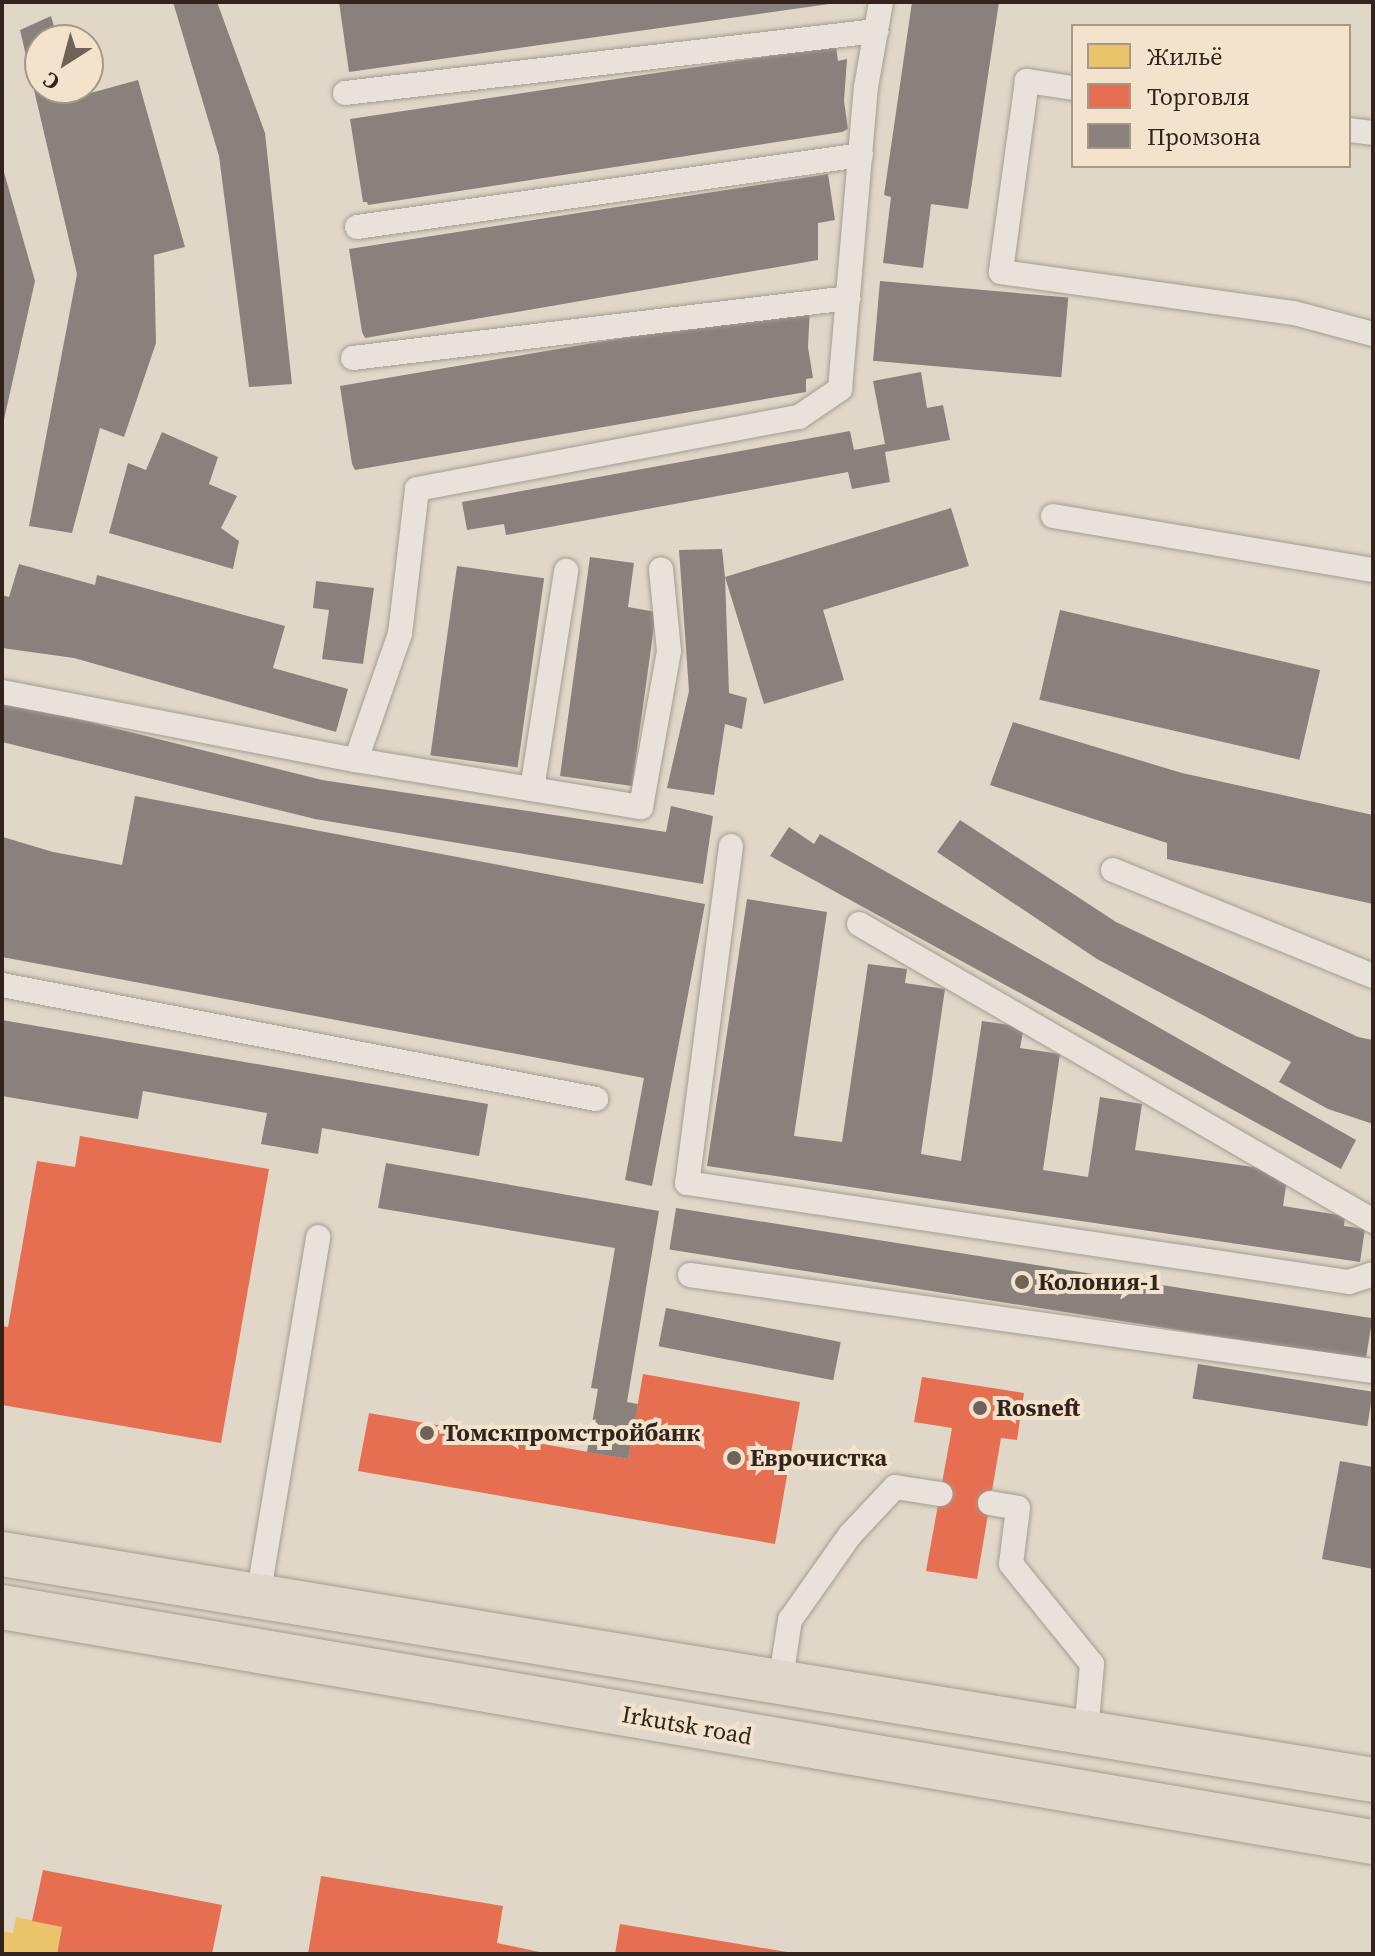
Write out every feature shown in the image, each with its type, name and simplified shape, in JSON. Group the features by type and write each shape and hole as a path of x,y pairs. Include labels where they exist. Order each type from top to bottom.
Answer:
{"main road":[{"path":"2,1554 1373,1780"},
{"name":"Irkutsk road","path":"2,1607 1373,1842"}],"lane":[{"path":"356,760 400,634 417,489 799,417 840,389 866,87 881,2"},
{"path":"345,93 876,31"},
{"path":"1071,88 1027,81 1001,272 1294,313 1373,334"},
{"path":"1351,130 1373,133"},
{"path":"357,227 861,155"},
{"path":"353,358 848,298"},
{"path":"1053,516 1373,570"},
{"path":"2,692 356,760 641,807 669,651 661,569"},
{"path":"532,789 566,571"},
{"path":"731,846 687,1183 1349,1282 1373,1274"},
{"path":"1113,870 1373,976"},
{"path":"859,924 1373,1221"},
{"path":"2,985 596,1099"},
{"path":"258,1597 318,1237"},
{"path":"690,1275 1373,1371"},
{"path":"780,1683 790,1620 850,1535 895,1487 940,1494"},
{"path":"990,1503 1018,1508 1011,1564 1092,1664 1086,1733"}],"building: Жильё":[{"path":"16,1917 62,1927 57,1954 2,1954 2,1931 13,1933"}],"building: Торговля":[{"path":"80,1136 269,1169 221,1443 2,1405 2,1326 8,1327 37,1161 75,1167"},
{"path":"643,1374 800,1402 775,1544 358,1471 369,1413 628,1459"},
{"path":"922,1377 1024,1393 1017,1440 1001,1438 977,1579 926,1571 952,1428 914,1422"},
{"path":"43,1870 222,1905 212,1954 57,1954 62,1927 32,1921"},
{"path":"321,1876 503,1906 497,1943 549,1954 308,1954"},
{"path":"620,1924 787,1952 787,1954 615,1954"}],"building: Промзона":[{"path":"173,2 217,2 265,133 292,384 249,387 219,156"},
{"path":"339,2 829,2 829,4 349,72"},
{"path":"912,2 999,2 968,209 931,204 923,268 883,263 891,197 884,195"},
{"path":"51,16 53,24 33,24"},
{"path":"836,46 838,61 847,59 844,101 848,129 842,132 368,205 363,202 350,119"},
{"path":"138,80 185,247 154,255 156,343 124,437 100,428 72,533 29,526 77,274 37,104 104,104 104,89"},
{"path":"2,165 35,281 3,424 2,424"},
{"path":"828,174 835,220 818,223 818,260 365,338 362,332 349,249"},
{"path":"880,281 1068,297 1061,377 873,361"},
{"path":"810,306 808,347 813,378 806,379 806,392 355,470 352,464 340,386"},
{"path":"921,372 927,408 943,405 950,440 885,452 890,482 852,489 848,472 506,535 504,524 467,530 462,502 850,431 854,450 885,444 873,381"},
{"path":"162,432 218,457 209,484 237,496 221,528 239,541 233,569 109,533 128,463 146,470"},
{"path":"951,508 969,566 823,610 844,680 764,704 725,577"},
{"path":"722,549 729,693 747,698 742,729 725,724 714,795 667,788 689,691 679,550"},
{"path":"590,557 634,563 628,607 656,612 632,786 560,776"},
{"path":"19,564 95,585 97,575 285,626 273,668 348,689 336,732 74,658 2,648 2,595 9,597"},
{"path":"457,566 544,578 518,767 430,755"},
{"path":"316,581 374,588 363,664 322,659 329,610 313,608"},
{"path":"1060,610 1320,670 1299,760 1039,700"},
{"path":"2,700 322,780 666,832 671,806 713,816 703,884 315,819 2,742"},
{"path":"1013,722 1182,773 1373,815 1373,904 1167,859 1167,843 990,785"},
{"path":"135,796 705,904 652,1186 625,1180 644,1078 2,957 3,837 53,852 122,865"},
{"path":"960,820 1116,922 1358,1037 1373,1040 1373,1124 1328,1109 1279,1082 1291,1062 1097,959 937,852"},
{"path":"789,827 814,844 820,834 1356,1140 1341,1169 770,856"},
{"path":"747,899 827,912 794,1136 842,1142 868,964 907,969 905,983 945,989 921,1154 961,1161 982,1021 1024,1027 1020,1048 1060,1054 1043,1170 1088,1177 1100,1097 1142,1104 1135,1150 1288,1172 1283,1206 1345,1216 1344,1226 1365,1229 1360,1262 707,1166"},
{"path":"2,1020 488,1104 479,1156 322,1128 318,1154 261,1144 267,1113 143,1091 138,1119 2,1096"},
{"path":"386,1163 659,1211 627,1402 638,1404 628,1459 587,1452 598,1389 591,1388 615,1248 378,1208"},
{"name":"Колония-1","path":"676,1208 1372,1318 1366,1360 669,1249"},
{"path":"666,1308 841,1342 833,1380 659,1346"},
{"path":"1198,1364 1373,1392 1367,1426 1193,1399"},
{"path":"1340,1461 1373,1467 1373,1569 1322,1559"}],"place":[{"name":"Колония-1","path":"1022,1282"},
{"name":"Rosneft","path":"980,1408"},
{"name":"Томскпромстройбанк","path":"427,1433"},
{"name":"Еврочистка","path":"734,1458"}]}
